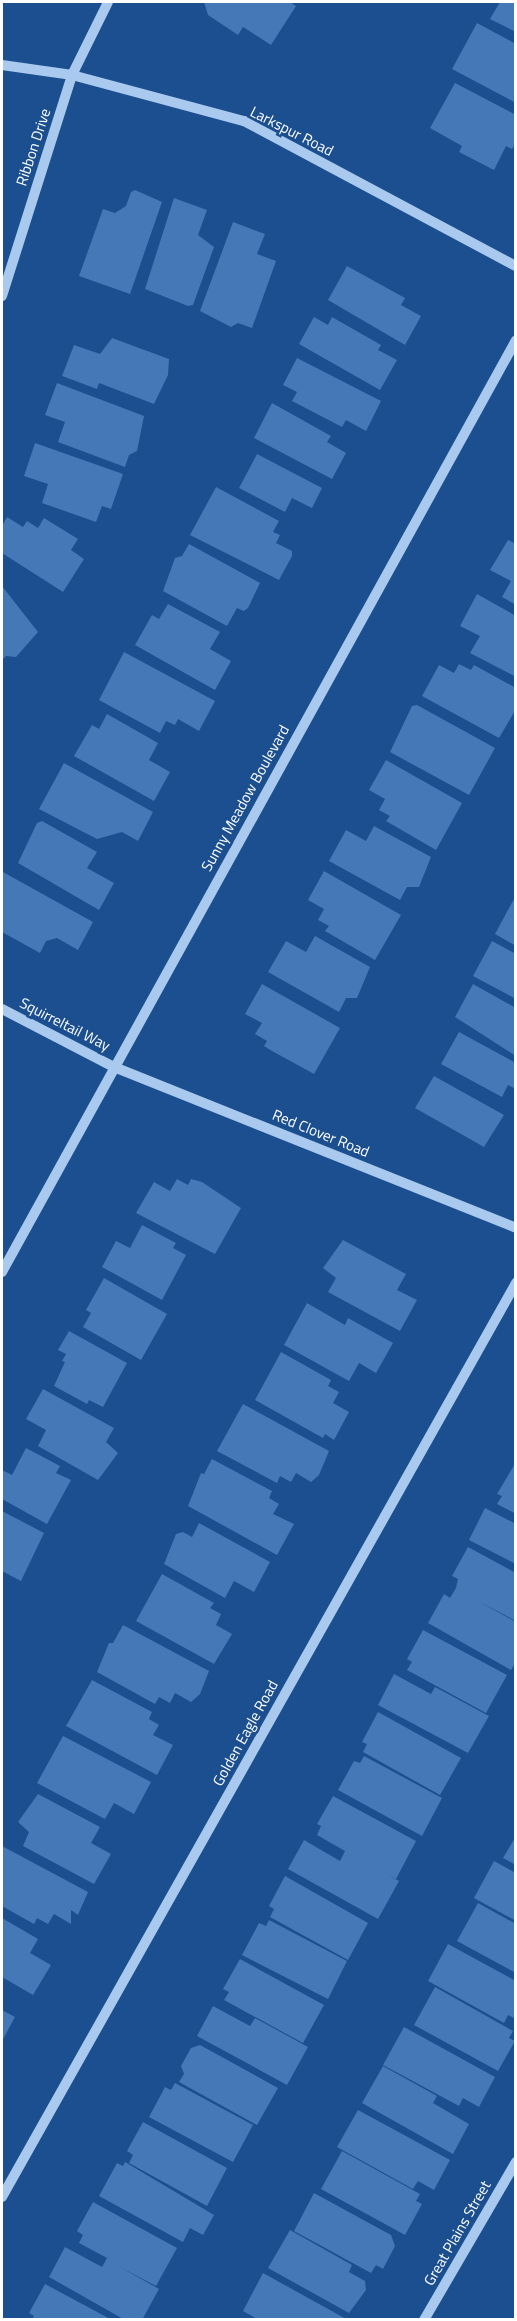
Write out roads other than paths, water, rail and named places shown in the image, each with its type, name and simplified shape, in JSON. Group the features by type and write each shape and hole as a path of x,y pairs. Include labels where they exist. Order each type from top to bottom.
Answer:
{"street":[{"name":"Ribbon Drive","path":"2,296 72,75 108,2"},
{"name":"Larkspur Road","path":"2,65 72,75 244,121 516,266"},
{"name":"Sunny Meadow Boulevard","path":"2,1272 516,340"},
{"name":"Squirreltail Way","path":"2,1009 114,1067"},
{"name":"Red Clover Road","path":"114,1067 516,1228"},
{"name":"Golden Eagle Road","path":"2,2197 516,1283"},
{"name":"Great Plains Street","path":"424,2319 516,2162"}]}
